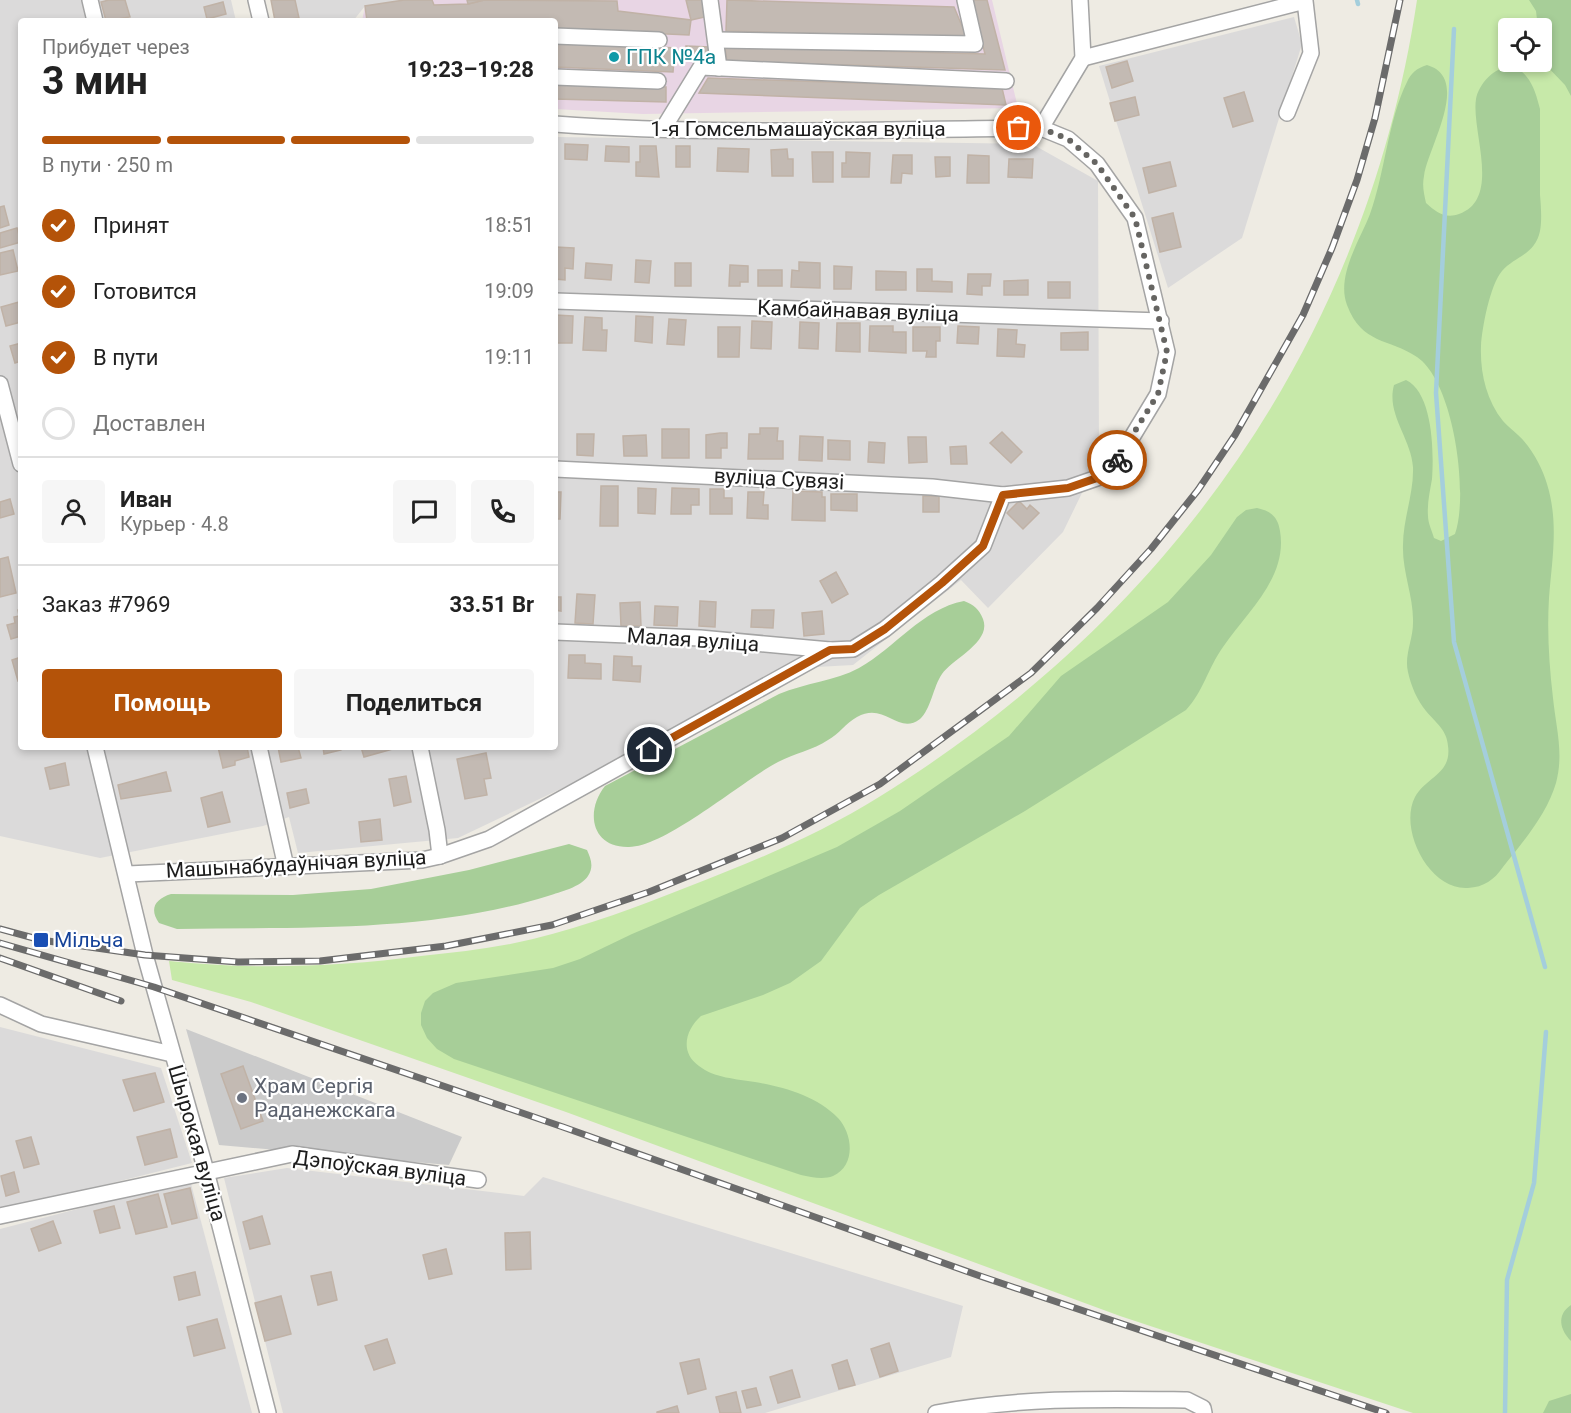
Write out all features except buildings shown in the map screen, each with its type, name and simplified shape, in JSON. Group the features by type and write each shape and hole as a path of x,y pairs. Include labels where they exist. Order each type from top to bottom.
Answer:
{"street":[{"path":"90,0 94,18"},
{"path":"256,0 260,18"},
{"path":"710,0 719,68"},
{"path":"717,40 975,44 965,0"},
{"path":"1003,495 1068,488 1097,478 1120,457 1158,394 1167,352 1135,218 1097,164 1068,139 1041,128 1083,58 1080,0"},
{"path":"1083,58 1305,0 1311,52 1287,113"},
{"path":"558,36 659,40"},
{"path":"663,129 702,67 1006,81"},
{"path":"558,77 658,81"},
{"name":"1-я Гомсельмашаўская вуліца","path":"558,124 663,129 1041,128"},
{"name":"Камбайнавая вуліца","path":"558,301 1161,321"},
{"path":"0,384 18,453"},
{"name":"вуліца Сувязі","path":"558,469 932,487 1003,495"},
{"name":"Машынабудаўнічая вуліца","path":"128,873 422,860 489,839 830,650 853,649 885,629 983,546 1003,495"},
{"name":"Малая вуліца","path":"558,632 700,638 830,650"},
{"name":"Шырокая вуліца","path":"96,750 172,1054 206,1172 268,1413"},
{"path":"260,750 286,867"},
{"path":"421,750 440,856"},
{"path":"0,1005 41,1024 172,1054"},
{"name":"Дэпоўская вуліца","path":"0,1216 292,1154 478,1180"},
{"path":"936,1413 970,1406 1068,1398 1187,1400 1203,1408 1204,1413"}],"shaded area":[{"path":"0,0 231,0 235,18 18,18 18,750 558,750 558,137 1032,144 1098,181 1099,458 1063,532 988,608 961,580 853,665 816,667 458,838 298,853 289,817 263,826 100,858 0,836"},
{"path":"279,0 404,0 365,6 355,18 284,18"},
{"path":"404,0 992,0 1018,108 643,114 558,109 558,18 363,18 365,6"},
{"path":"1294,17 1302,44 1242,238 1168,288 1099,66"},
{"path":"0,1027 161,1068 192,1163 0,1211"},
{"path":"186,1029 462,1137 449,1165 219,1145"},
{"path":"287,1168 524,1196 543,1177 963,1306 951,1357 765,1413 283,1413 224,1178"},
{"path":"190,1180 252,1413 0,1413 0,1229"}],"green space":[{"path":"1417,0 1571,0 1571,1413 1413,1413 1120,1316 566,1112 251,1002 172,980 169,961 232,966 358,963 449,953 533,939 632,908 763,857 810,835 879,797 984,725 1079,644 1164,556 1238,459 1301,355 1352,243 1391,125"},
{"path":"1529,0 1571,0 1571,96 1565,85 1552,71 1552,18 1537,18 1536,11"},
{"path":"1427,65 1440,72 1446,84 1447,98 1444,115 1427,163 1423,183 1426,203 1441,214 1449,216 1459,214 1472,206 1479,194 1482,163 1476,99 1483,83 1498,70 1498,72 1521,72 1531,83 1540,109 1540,231 1534,245 1502,271 1494,286 1485,318 1481,356 1485,385 1492,404 1503,421 1532,452 1542,471 1551,498 1554,541 1548,635 1550,673 1559,740 1558,772 1552,794 1541,817 1500,872 1484,884 1468,888 1454,886 1441,880 1430,869 1414,841 1411,826 1411,811 1415,797 1446,763 1448,746 1443,731 1417,698 1407,666 1413,613 1404,565 1403,545 1413,467 1393,406 1394,385 1406,380 1422,397 1427,410 1433,454 1428,519 1434,538 1441,541 1455,534 1459,516 1459,467 1455,440 1441,390 1430,370 1417,357 1377,339 1360,327 1353,318 1344,294 1347,270 1375,198 1395,113 1412,73"},
{"path":"1257,508 1270,513 1278,522 1281,548 1278,564 1263,594 1223,647 1197,696 1186,710 1025,811 860,908 821,961 790,983 763,995 701,1016 692,1027 687,1041 689,1054 705,1070 800,1094 830,1110 838,1118 847,1132 850,1149 846,1165 833,1176 817,1178 801,1175 454,1059 437,1049 427,1038 421,1025 421,1013 425,1001 433,993 456,983 553,968 580,959 632,934 837,847 900,811 1009,736 1061,676 1168,602 1211,555 1237,517 1246,510"},
{"path":"964,601 976,608 983,619 982,635 970,650 942,674 927,710 920,719 905,724 876,713 867,713 857,717 832,738 778,762 683,825 645,844 629,847 616,846 599,835 595,826 595,806 605,786 779,694 859,668 922,620 949,605"},
{"path":"569,844 587,850 591,866 590,873 585,880 570,889 548,896 503,908 457,916 364,926 177,929 159,923 154,913 155,905 171,894 293,895 371,889 469,870"},
{"path":"1571,1305 1571,1341 1561,1323 1563,1313"},
{"path":"1571,1394 1571,1413 1543,1413 1549,1401"}],"waterway":[{"path":"1357,0 1358,4"},
{"path":"1454,29 1436,393 1454,642 1545,967"},
{"path":"1505,1413 1507,1280 1534,1183 1546,1032"}],"railway":[{"path":"0,929 41,940 145,955 238,962 320,961 446,946 552,925 649,892 782,838 880,784 1031,673 1097,608 1151,549 1198,490 1235,435 1303,315 1332,248 1357,180 1375,118 1400,0"},
{"path":"0,943 154,987 563,1127 980,1276 1386,1413"},
{"path":"0,958 121,1001"}],"way so far":[{"path":"1019,128 1041,128 1068,139 1097,164 1135,218 1167,352 1158,394 1117,460"}],"place":[{"name":"ГПК №4а","path":"614,57"},
{"name":"Мільча","path":"41,940"},
{"name":"Храм Сергія Раданежскага","path":"242,1098"}],"route":[{"path":"650,750 830,650 853,649 885,629 983,546 1003,495 1068,488 1097,478 1117,460"}]}
